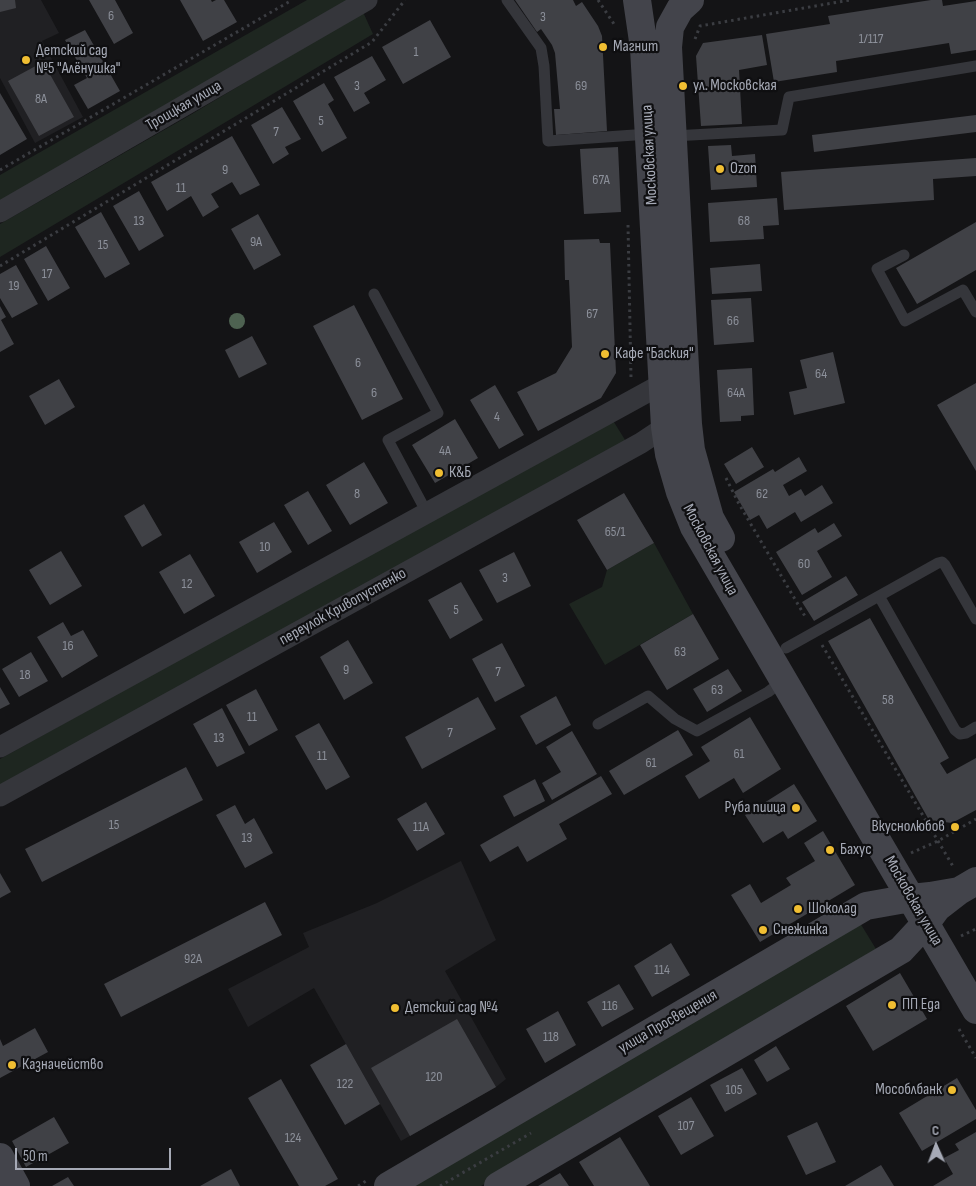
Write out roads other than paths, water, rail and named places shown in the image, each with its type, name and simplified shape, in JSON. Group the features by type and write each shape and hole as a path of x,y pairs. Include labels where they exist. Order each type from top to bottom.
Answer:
{"main road":[{"name":"Московская улица","path":"637,0 660,135 676,425 669,454 680,492 694,527 784,680 926,906 976,976"},
{"name":"Московская улица","path":"660,135 670,27 680,8 690,0"},
{"name":"Московская улица","path":"676,425 691,450 710,518 786,648 926,906 976,1010"},
{"name":"улица Просвещения","path":"388,1186 866,906 926,906 966,887"},
{"name":"улица Просвещения","path":"498,1186 901,950 926,906"},
{"path":"0,1157 16,1186"}],"street":[{"name":"Троицкая улица","path":"0,212 367,0"},
{"path":"0,747 426,513 674,383"},
{"name":"переулок Кривопустенко","path":"0,796 676,425"}],"lane":[{"path":"507,0 541,48 544,66 548,141 782,130 789,97 976,66"},
{"path":"904,255 877,269 905,322 963,290 976,312"},
{"path":"374,294 438,413 388,440 426,513"},
{"path":"786,648 942,562 946,565 976,619"},
{"path":"879,596 955,730 960,734 976,727"},
{"path":"598,724 648,696 675,719 697,731 768,692 784,680"}],"place":[{"name":"Магнит","path":"603,47"},
{"name":"Детский сад №5 \"Алёнушка\"","path":"26,60"},
{"name":"ул. Московская","path":"683,86"},
{"name":"Ozon","path":"720,169"},
{"name":"Кафе \"Баския\"","path":"605,354"},
{"name":"К&Б","path":"439,473"},
{"name":"Руба пиица","path":"796,808"},
{"name":"Вкуснолюбов","path":"955,827"},
{"name":"Бахус","path":"830,850"},
{"name":"Шоколад","path":"798,909"},
{"name":"Снежинка","path":"763,930"},
{"name":"ПП Еда","path":"892,1005"},
{"name":"Детский сад №4","path":"395,1008"},
{"name":"Казначейство","path":"12,1065"},
{"name":"Мособлбанк","path":"952,1090"}]}
